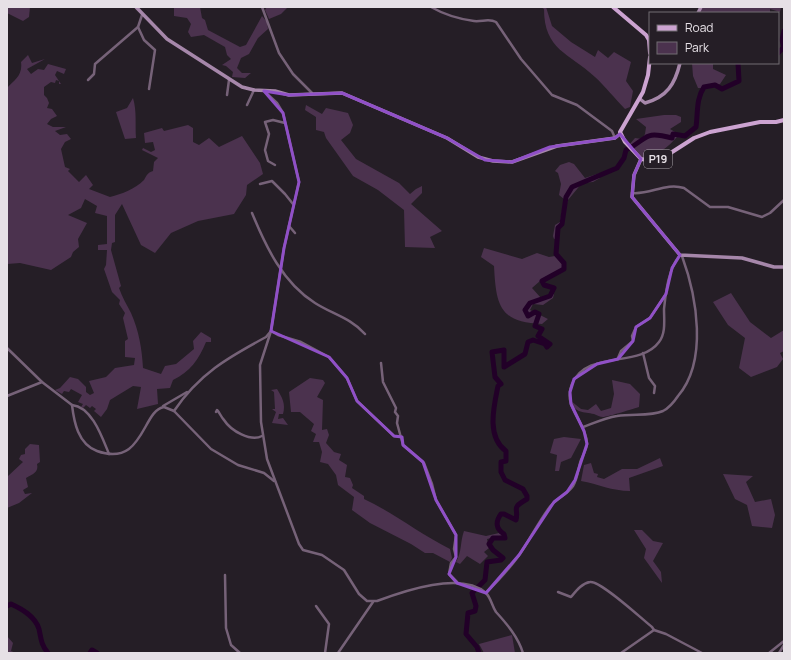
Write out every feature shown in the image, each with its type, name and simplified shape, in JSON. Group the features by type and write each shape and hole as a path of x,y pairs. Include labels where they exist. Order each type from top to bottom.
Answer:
{"main road":[{"path":"613,7 646,35 649,40"},
{"path":"620,134 640,99 647,82 649,64"},
{"name":"P19","path":"620,134 641,159 654,161 669,154 694,138 710,132 760,122 776,122 784,120"}],"street":[{"path":"136,7 166,39 242,87 254,90 275,91 289,95 337,92 347,94 447,138 478,158 493,161 512,162 557,146 615,138 620,134"},
{"path":"262,7 279,53 293,74 312,93"},
{"path":"431,7 456,18 478,21 491,20 496,22 521,60 552,95 577,106 614,132 615,138"},
{"path":"88,80 94,74 96,64 138,27 142,15"},
{"path":"138,27 144,40 154,50 149,89"},
{"path":"640,99 646,103 667,93 675,80 680,64"},
{"path":"227,95 229,80"},
{"path":"246,104 254,90"},
{"path":"264,91 278,104 283,113 297,165 299,182 289,225 271,331 259,370 262,436 266,455 275,482 302,549 319,554 346,572 366,601 373,601 445,582 457,583 476,588 486,593 492,605 517,639 523,653"},
{"path":"275,165 268,161 265,150 269,134 265,122 273,120 285,123"},
{"path":"583,427 618,416 662,411 669,407 688,382 694,366 698,344 691,289 681,256 641,209 631,192 635,170 641,159"},
{"path":"260,184 272,181 286,194 293,204"},
{"path":"631,192 644,194 660,188 679,186 710,207 728,207 762,217 770,213 784,200"},
{"path":"252,213 266,244 281,271 295,288 315,303 353,322 365,334"},
{"path":"289,225 295,233"},
{"path":"681,256 735,257 774,267 784,267"},
{"path":"486,593 519,555 554,502 573,486 587,445 583,427 572,408 570,400 570,392 574,379 586,369 597,364 643,353 655,346 662,336 666,294 672,268 681,256"},
{"path":"618,359 621,351 633,341 632,336 636,327 650,318 666,294"},
{"path":"72,405 75,426 85,443 94,450 108,454 119,453 133,445 155,411 187,392 221,362 266,337 271,331"},
{"path":"271,331 278,335 297,340 326,354 347,378 357,400 394,436 402,437"},
{"path":"7,348 42,382 72,405 83,409 99,432 108,454"},
{"path":"643,353 648,374 655,386 654,393"},
{"path":"381,363 383,382 396,408 398,416 397,423 403,445 424,463 436,500 456,535 454,549 456,557 451,563 449,574 457,583"},
{"path":"7,396 42,382"},
{"path":"174,411 187,392"},
{"path":"161,407 167,407 174,411 211,449 238,465 264,473 275,482"},
{"path":"216,412 217,410 229,426 248,438 258,438 262,436"},
{"path":"225,575 226,628 230,645 240,653"},
{"path":"558,592 571,597 585,584 594,582 618,598 654,630 666,634 702,653"},
{"path":"338,653 373,601"},
{"path":"316,606 329,624 325,653"},
{"path":"621,653 654,630"},
{"path":"769,653 784,641"},
{"path":"778,653 784,646"}],"highlighted area":[{"path":"264,91 289,95 342,93 447,138 485,160 512,162 550,147 615,138 620,134 641,159 634,175 632,197 680,255 672,268 666,294 650,318 636,327 633,341 618,359 597,364 574,379 570,392 571,404 584,431 587,444 575,480 567,492 554,502 519,555 486,593 457,583 449,574 456,557 456,535 436,500 423,462 403,445 402,437 394,436 357,401 347,378 329,357 271,331 284,248 299,182 283,113"}],"green space":[{"path":"7,7 30,7 29,17 23,21 7,13"},
{"path":"174,7 200,7 202,18 205,20 208,30 240,47 246,45 262,16 267,22 268,29 258,38 249,54 241,58 237,68 242,73 251,73 245,78 232,77 233,72 226,66 222,65 231,59 227,55 225,47 204,35 191,37 188,32 191,24 187,18 174,16"},
{"path":"267,7 288,7 281,14 269,19 265,10"},
{"path":"541,7 546,7 552,26 571,42 595,57 598,50 608,58 614,52 631,62 626,81 633,91 630,107 625,109 595,77 567,56 553,42 548,34 545,23 544,9"},
{"path":"701,7 781,7 780,12 770,9 770,12 700,12"},
{"path":"28,55 32,63 45,59 27,69 31,74 38,69 44,70 48,64 66,69 64,74 57,71 55,75 59,81 56,80 55,83 51,82 44,87 44,95 49,103 47,108 52,109 57,116 51,119 47,124 53,127 66,127 55,131 60,135 67,134 71,139 65,142 61,149 65,167 70,169 68,171 79,182 86,175 93,185 89,189 110,197 128,191 137,186 144,180 148,173 153,171 154,162 158,158 142,150 143,148 151,152 155,150 153,142 145,143 144,133 162,128 164,131 188,125 193,128 193,142 199,145 209,138 219,147 242,136 260,163 263,174 247,185 246,195 234,214 198,221 171,233 155,253 141,245 122,204 115,215 115,242 112,243 111,250 121,286 119,288 134,320 138,333 143,368 161,374 165,366 176,364 194,349 193,341 201,332 211,338 211,342 206,342 200,354 189,369 173,380 170,388 157,389 158,404 137,409 141,387 133,386 110,400 107,409 101,417 94,411 96,409 92,406 90,408 86,405 83,408 81,407 83,404 78,402 82,395 71,389 69,392 64,391 62,394 55,390 60,388 70,377 78,379 86,387 86,392 90,395 94,393 89,381 106,377 115,368 134,365 135,358 125,357 125,341 128,339 123,318 125,313 119,304 120,300 112,292 104,269 106,265 107,250 98,250 98,245 107,244 107,216 95,213 97,206 85,199 81,208 68,215 87,223 78,239 79,247 73,252 71,257 51,270 20,263 7,264 7,88 21,71 21,62"},
{"path":"692,64 713,64 713,69 726,75 720,84 710,88 698,88 693,76"},
{"path":"133,98 136,138 125,139 116,112 127,108"},
{"path":"306,105 322,114 326,108 348,113 353,125 350,133 341,140 356,159 399,183 410,194 422,186 422,193 411,204 442,231 430,237 435,248 405,247 404,210 378,190 353,176 326,138 324,132 316,130 316,117 305,110"},
{"path":"676,115 681,117 681,122 670,129 680,135 691,134 685,138 677,137 666,148 657,154 641,157 629,145 635,138 642,139 645,134 646,127 636,119"},
{"path":"569,162 574,164 585,178 600,173 600,178 593,182 582,183 568,200 560,225 556,226 557,232 559,233 558,238 554,239 553,236 555,225 560,222 564,199 559,195 561,184 558,173 555,171 560,165"},
{"path":"484,248 522,259 537,253 549,257 555,256 562,264 562,268 540,281 532,288 541,298 554,294 553,298 543,305 533,304 530,310 548,319 542,324 528,323 517,320 508,315 503,309 496,291 494,266 481,257"},
{"path":"731,293 750,322 771,338 784,330 784,351 780,353 783,359 777,367 751,377 739,368 745,338 728,325 713,302"},
{"path":"310,378 323,380 325,383 317,397 323,400 322,430 327,429 329,435 326,443 334,452 341,454 339,460 347,465 345,477 350,478 353,485 352,488 364,496 364,499 450,549 452,558 450,562 433,553 425,553 370,523 352,510 354,497 338,485 336,475 328,464 320,462 322,452 319,442 313,442 316,434 311,431 314,424 300,412 291,412 289,392"},
{"path":"612,380 630,384 640,394 639,407 603,417 574,408 571,401 581,409 588,410 596,404 601,411 611,408 614,394"},
{"path":"277,389 284,404 283,414 279,414 278,419 283,418 288,425 272,423 276,412 272,409 275,409 274,392 271,390"},
{"path":"564,437 581,439 571,458 561,462 559,471 555,471 557,455 550,453 554,439"},
{"path":"30,444 39,445 40,462 37,464 37,469 35,472 26,478 28,487 23,490 25,494 32,493 19,503 7,508 7,477 23,462 19,459 21,455 25,454 25,449"},
{"path":"660,458 663,466 629,478 630,491 611,489 581,481 584,465 591,463 594,473 598,474 597,477 604,479 622,469 637,469"},
{"path":"723,474 753,476 746,482 755,502 771,499 775,515 772,528 752,526 747,505 735,499"},
{"path":"634,530 642,530 653,541 663,543 653,561 661,572 662,583 644,558 646,549"},
{"path":"464,531 486,536 499,533 504,535 487,539 489,548 484,552 488,556 480,564 467,556 460,564 456,562"},
{"path":"512,635 515,653 484,653 479,644"},
{"path":"7,636 13,643 11,651 16,653 7,653"}],"waterway":[{"path":"779,52 784,47 782,40 784,31"},
{"path":"479,653 477,647 466,634 468,613 475,611 476,606 472,593 485,580 487,562 501,560 503,558 493,550 489,544 493,538 505,538 504,534 499,530 497,525 499,517 501,514 504,514 516,520 516,508 527,499 523,489 505,480 501,472 501,462 506,461 506,451 496,438 493,421 498,386 501,384 495,377 492,352 504,350 504,367 525,354 528,342 533,340 545,344 547,347 550,344 538,336 542,329 535,326 539,314 535,312 528,316 525,310 530,303 550,296 554,288 544,285 542,281 564,269 564,263 556,254 558,228 562,224 566,197 572,187 617,168 624,158 626,150 650,135 672,138 673,134 685,136 696,127 698,101 704,87 715,85 722,89 739,81 738,64"},
{"path":"7,606 11,604 19,608 34,620 48,653"},
{"path":"90,653 92,650 97,653"}]}
